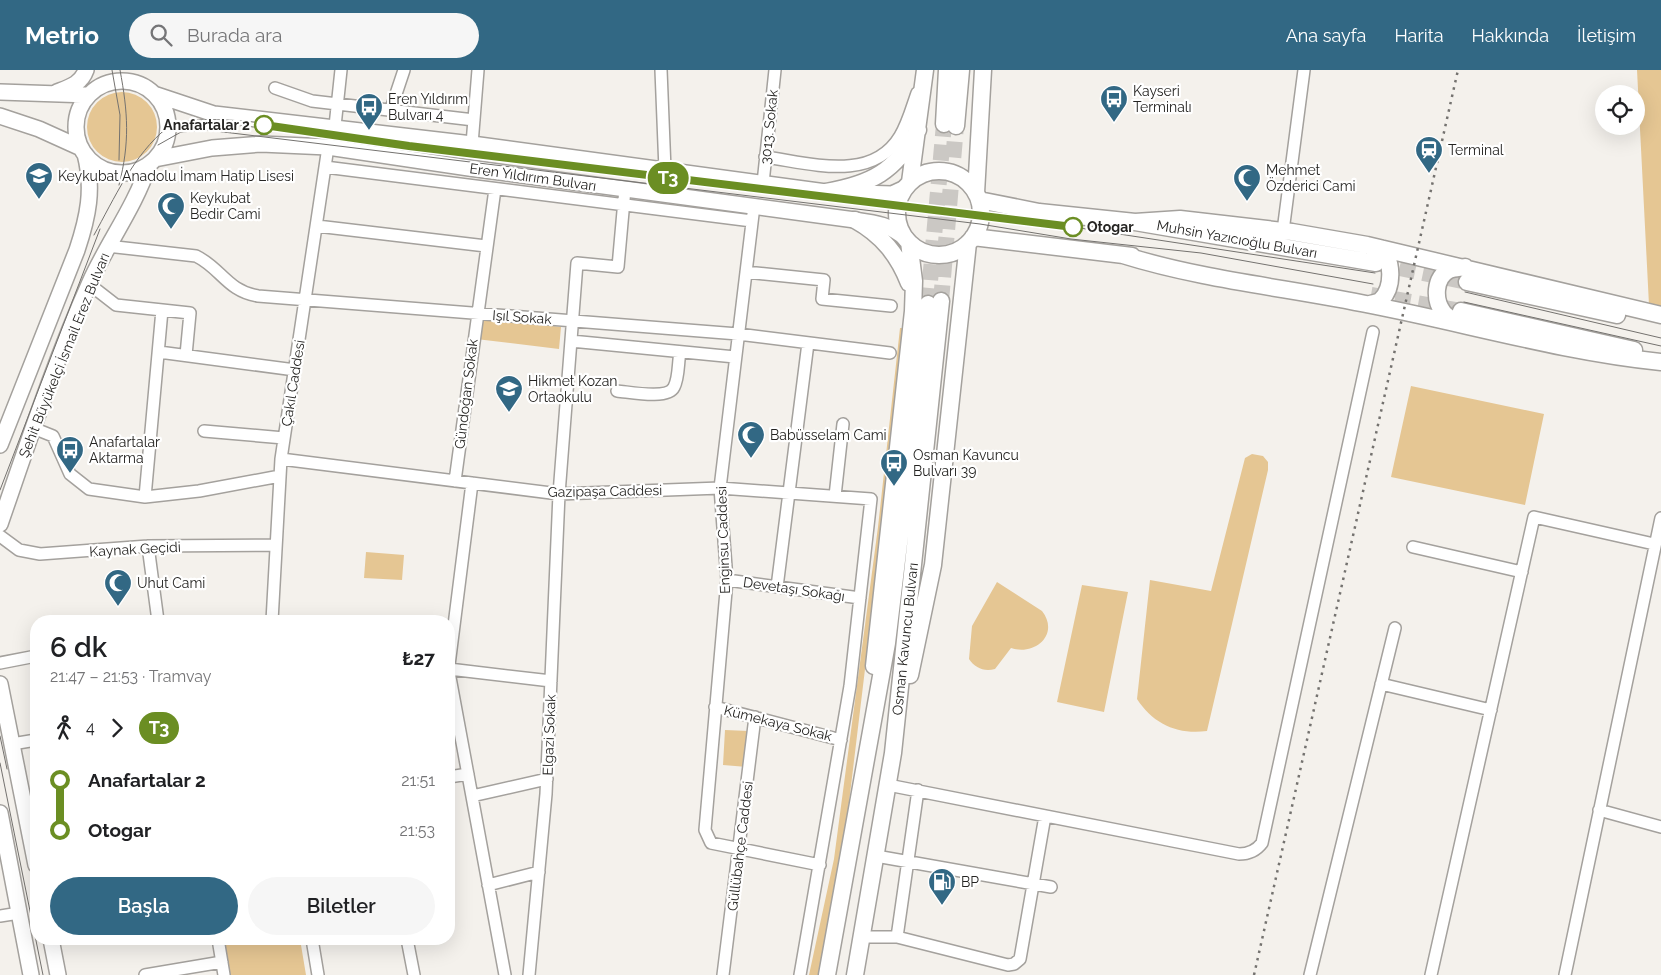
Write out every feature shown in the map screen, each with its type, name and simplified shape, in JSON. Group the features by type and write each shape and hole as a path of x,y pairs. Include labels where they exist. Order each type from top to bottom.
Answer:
{"highway":[{"path":"827,975 869,748 875,651 928,300 897,214 901,195 907,185 918,130 925,70"},
{"path":"947,70 950,125 960,70"},
{"path":"893,753 933,564 971,240 980,224 978,197 983,70"},
{"path":"826,192 862,184 882,174 903,154 918,130"},
{"path":"907,185 923,174 946,171 960,176 978,197"},
{"name":"Muhsin Yazıcıoğlu Bulvarı","path":"978,197 1039,212 1135,222 1378,255"},
{"path":"1135,222 1180,219 1283,231 1378,255 1661,315"},
{"path":"855,220 876,234 892,251 928,300"},
{"path":"908,241 925,252 940,255 955,252 971,240 1123,254 1205,264 1370,300 1661,356"},
{"path":"1370,300 1380,301 1387,291 1390,262 1387,254 1378,255"},
{"path":"1661,325 1449,270 1439,280 1436,292 1443,313 1611,357 1661,362"},
{"name":"Osman Kavuncu Bulvarı","path":"855,975 893,753 928,300"}],"main road":[{"path":"52,94 82,80 86,70"},
{"path":"92,92 93,70"},
{"path":"0,116 39,129 83,151 96,166 111,172 130,173 152,162 167,138 168,128 164,107 137,70"},
{"path":"83,151 76,124 80,108 92,92 109,82 125,81 151,91"},
{"name":"Eren Yıldırım Bulvarı","path":"151,91 214,114 335,126 826,192 892,194 907,185"},
{"path":"0,92 52,94 92,92"},
{"name":"Eren Yıldırım Bulvarı","path":"152,162 212,148 262,144 328,147 626,189 753,214 855,220 889,226 908,241"},
{"name":"Şehit Büyükelçi İsmail Erez Bulvarı","path":"0,446 74,257 87,217 90,186 83,151"},
{"name":"Şehit Büyükelçi İsmail Erez Bulvarı","path":"0,524 33,428 89,284 107,246 136,198 152,162"},
{"path":"0,684 12,744 30,817"},
{"path":"0,813 2,832 31,975"},
{"path":"51,945 58,975"}],"street":[{"path":"335,126 341,70"},
{"path":"390,110 404,70"},
{"path":"472,144 478,70"},
{"path":"661,70 665,170"},
{"name":"3013. Sokak","path":"762,183 775,70"},
{"path":"766,157 843,167 861,165 878,159 891,148 901,135 925,70"},
{"path":"1283,231 1304,70"},
{"path":"275,88 299,98 474,120"},
{"name":"Çakıl Caddesi","path":"272,615 281,459 328,147"},
{"path":"325,168 624,205 753,214"},
{"name":"Gündoğan Sokak","path":"456,481 495,189"},
{"path":"624,205 626,189"},
{"name":"Elgazi Sokak","path":"529,975 547,779 559,494 577,263 618,267 624,205"},
{"name":"Enginsu Caddesi","path":"740,850 711,843 705,830 727,580 720,488 753,214"},
{"path":"316,226 486,246"},
{"name":"Işıl Sokak","path":"107,246 196,256 209,263 228,283 245,293 258,296 738,334 890,353"},
{"path":"746,272 824,280 822,299 891,306"},
{"path":"89,284 116,305 190,313 186,355"},
{"path":"145,497 162,310"},
{"path":"888,784 1240,854 1253,852 1262,843 1372,332"},
{"path":"571,341 735,357"},
{"path":"777,587 808,343"},
{"path":"159,352 295,370"},
{"path":"617,391 663,395 671,392 675,386 680,352"},
{"path":"835,496 844,424"},
{"path":"33,428 52,436 70,474 89,489 145,497 199,491 280,476"},
{"path":"204,431 284,438"},
{"name":"Gazipaşa Caddesi","path":"281,459 559,494 720,488 871,499 860,598"},
{"path":"455,617 472,483"},
{"path":"1431,975 1534,517 1657,537"},
{"path":"1564,975 1661,518"},
{"name":"Kaynak Geçidi","path":"0,536 12,547 33,554 148,546 276,545"},
{"path":"148,546 157,615"},
{"path":"1413,547 1522,572"},
{"name":"Devetaşı Sokağı","path":"727,580 860,598"},
{"path":"800,975 850,686 860,598"},
{"path":"1310,975 1395,628"},
{"path":"0,663 30,657"},
{"path":"455,672 551,681"},
{"path":"1381,684 1491,710"},
{"path":"455,704 505,975"},
{"name":"Kümekaya Sokak","path":"715,707 841,740"},
{"name":"Güllübahçe Caddesi","path":"723,975 740,850 754,717"},
{"path":"12,744 30,741"},
{"path":"455,776 468,774"},
{"path":"472,796 547,779"},
{"path":"898,937 918,790"},
{"path":"1599,810 1661,827"},
{"path":"862,937 898,937 1008,965 1014,964 1020,959 1045,816"},
{"path":"740,850 820,865"},
{"path":"876,856 1051,887"},
{"path":"488,884 539,872"},
{"path":"0,916 19,912"},
{"path":"219,945 224,975"},
{"path":"313,945 318,975"},
{"path":"409,945 414,975"},
{"path":"145,975 222,962"}],"shaded area":[{"path":"1637,70 1661,70 1661,308 1649,305 1640,135 1645,135 1645,85 1638,85"},
{"path":"122,92 135,95 147,102 154,114 157,127 154,140 147,152 135,159 122,162 109,159 97,152 90,140 87,127 90,114 97,102 109,95"},
{"path":"479,317 561,327 559,349 476,339"},
{"path":"900,328 906,328 841,869 818,975 809,975 834,859 878,527"},
{"path":"1411,386 1544,414 1525,505 1391,477"},
{"path":"1252,454 1263,456 1268,462 1268,470 1207,731 1196,732 1176,729 1167,726 1151,715 1137,699 1150,580 1211,591 1245,458"},
{"path":"366,552 404,555 402,580 364,578"},
{"path":"997,582 1042,611 1047,620 1048,628 1042,641 1036,646 1020,650 1011,648 995,669 984,670 974,665 969,659 972,626"},
{"path":"1082,585 1128,592 1104,712 1057,702"},
{"path":"725,730 749,731 747,767 723,765"},
{"path":"225,945 301,945 306,975 229,975"}],"tunnel":[{"path":"928,304 944,124"},
{"path":"941,301 956,126"},
{"path":"1376,263 1467,282"},
{"path":"1371,295 1461,311"}],"tram line":[{"path":"112,70 120,115 119,160"},
{"path":"119,185 125,155 127,128 120,70"},
{"path":"94,235 117,192 144,151 155,139 167,128 184,122 209,120 274,124 390,144 1073,227 1375,273"},
{"name":"T3","path":"264,125 320,131 390,144 1073,227"},
{"path":"158,145 181,132 207,130 980,224 1071,239 1201,253 1373,284"},
{"path":"0,490 100,229"},
{"path":"1465,292 1661,338"},
{"path":"1464,302 1661,346"},
{"path":"0,736 7,769"},
{"path":"0,763 30,911"},
{"path":"37,945 43,975"}],"railway":[{"path":"1254,975 1458,70"}],"place":[{"name":"Kayseri Terminalı","path":"1114,123"},
{"name":"Anafartalar 2","path":"264,125"},
{"name":"Eren Yıldırım Bulvarı 4","path":"369,131"},
{"name":"Terminal","path":"1429,174"},
{"name":"Keykubat Anadolu İmam Hatip Lisesi","path":"39,200"},
{"name":"Mehmet Özderici Cami","path":"1247,202"},
{"name":"Otogar","path":"1073,227"},
{"name":"Keykubat Bedir Cami","path":"171,230"},
{"name":"Hikmet Kozan Ortaokulu","path":"509,413"},
{"name":"Babüsselam Cami","path":"751,459"},
{"name":"Anafartalar Aktarma","path":"70,474"},
{"name":"Osman Kavuncu Bulvarı 39","path":"894,487"},
{"name":"Uhut Cami","path":"118,607"},
{"name":"BP","path":"942,906"}]}
